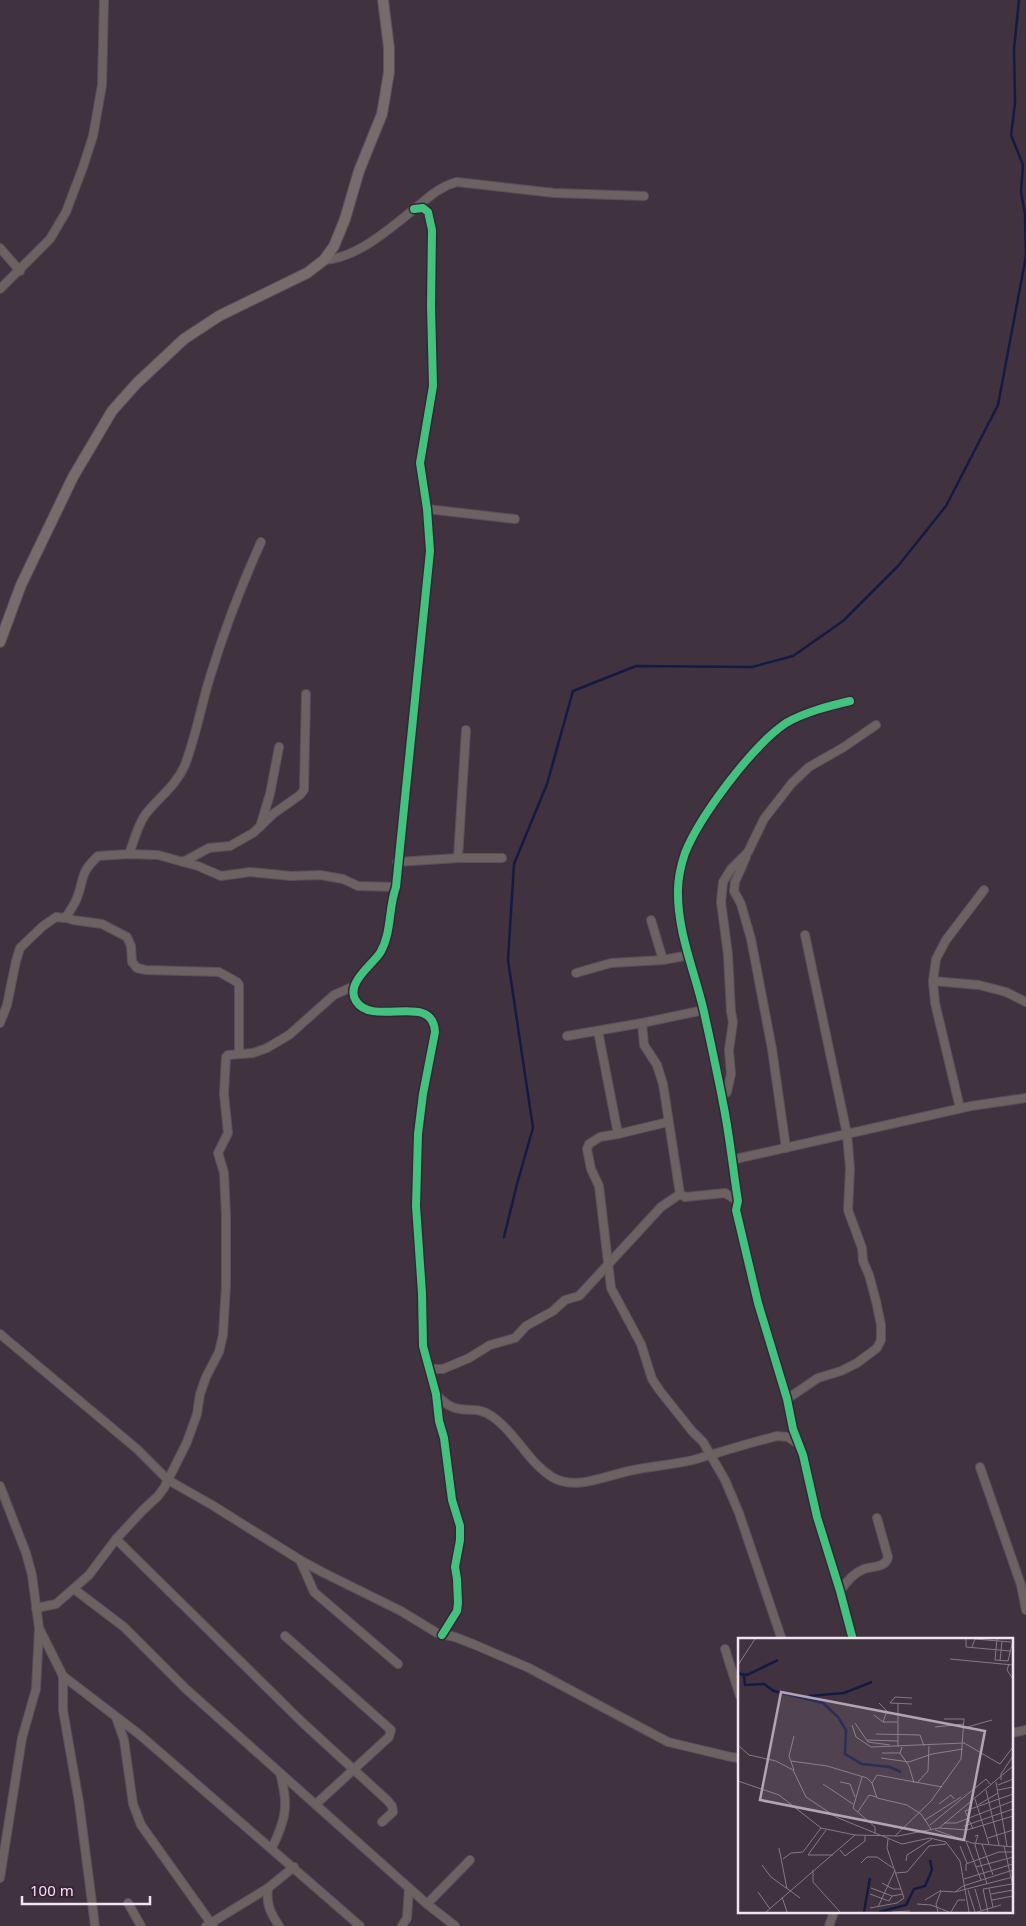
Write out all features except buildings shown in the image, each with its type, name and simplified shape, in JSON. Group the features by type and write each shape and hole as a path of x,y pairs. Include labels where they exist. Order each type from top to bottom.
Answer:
{"street":[{"path":"0,289 50,239 66,212 93,136 102,85 104,0"},
{"path":"0,642 21,585 69,486 92,442 112,411 151,369 200,327 219,316 295,281 324,260 334,246 382,114 389,72 383,0"},
{"path":"324,260 334,259 353,252 385,232 447,184 457,182 554,193 644,196"},
{"path":"36,1608 56,1604 74,1589 89,1575 116,1539 158,1496 187,1442 197,1414 203,1385 219,1352 223,1335 226,1285 226,1215 224,1173 218,1153 228,1133 224,1094 226,1057 228,1055 268,1048 283,1039 334,995 354,986 383,947 388,931 390,904 396,887 397,862 430,551 427,509 420,463 433,386 432,230 428,212 423,208 414,209"},
{"path":"0,248 20,270"},
{"path":"427,509 515,519"},
{"path":"129,854 137,831 145,816 163,797 182,771 232,609 261,542"},
{"path":"183,862 209,848 230,846 259,828 273,814 300,795 304,790 306,694"},
{"path":"850,700 798,717 786,724 758,747 742,765 702,822 686,853 680,870 678,890 679,917 704,1010 722,1096 738,1201 736,1210 758,1303 852,1638"},
{"path":"786,1148 772,1049 751,939 741,904 734,891 734,882 764,819 792,783 809,767 844,747 876,725"},
{"path":"458,858 466,730"},
{"path":"259,828 270,794 279,747"},
{"path":"722,1096 728,1092 731,1074 729,1050 733,1022 728,955 720,902 723,882 731,869 748,852"},
{"path":"65,917 77,897 80,880 90,863 98,856 158,855 198,866 221,876 250,872 291,876 320,875 343,879 358,886 396,887"},
{"path":"397,862 458,858 502,858"},
{"path":"960,1108 935,1002 932,981 936,959 946,940 984,890"},
{"path":"0,1023 7,1005 20,948 43,926 56,917 65,917 102,924 127,937 132,946 132,962 137,968 146,970 219,972 237,982 239,1054"},
{"path":"651,920 663,960"},
{"path":"786,1399 818,1378 841,1371 856,1363 877,1348 881,1340 881,1325 870,1275 863,1261 862,1248 848,1210 850,1169 847,1134 804,935"},
{"path":"576,973 611,962 663,960 689,955"},
{"path":"932,981 980,985 1006,992 1026,1002"},
{"path":"354,986 355,1000 368,1010 419,1012 428,1015 435,1022 435,1032 423,1094 418,1134 416,1198 422,1293 423,1346 436,1394 452,1500 460,1526 460,1540 454,1567 457,1578 457,1611 442,1635"},
{"path":"567,1036 704,1010"},
{"path":"642,1023 644,1045 657,1065 662,1084 680,1194"},
{"path":"598,1030 618,1134"},
{"path":"732,1160 960,1108 1026,1098"},
{"path":"668,1122 600,1138 589,1144 587,1149 591,1169 599,1186 611,1288 641,1344 652,1378 660,1391 712,1454 725,1480 739,1513 781,1638"},
{"path":"680,1194 685,1197 725,1193 738,1201"},
{"path":"428,1367 443,1369 469,1358 490,1345 515,1338 526,1326 546,1316 565,1300 579,1296 608,1262 628,1244 661,1207 680,1194"},
{"path":"0,1334 137,1449 168,1480 300,1560 401,1611 442,1635 455,1637 529,1668 668,1742 730,1758 738,1758"},
{"path":"436,1394 444,1403 454,1409 477,1410 493,1417 520,1444 541,1470 553,1478 565,1482 601,1479 628,1471 691,1460 783,1435 798,1444"},
{"path":"980,1467 1021,1585 1026,1610"},
{"path":"0,1486 32,1575 39,1628 36,1689 22,1738 0,1878"},
{"path":"840,1591 846,1582 863,1569 887,1562 888,1558 877,1518"},
{"path":"116,1539 392,1806 393,1812 382,1822"},
{"path":"300,1560 314,1592 398,1664"},
{"path":"74,1589 124,1628 186,1689 454,1926"},
{"path":"39,1628 63,1676 115,1715 237,1821 272,1848 360,1926"},
{"path":"286,1636 391,1730 389,1737 316,1804"},
{"path":"725,1649 738,1690"},
{"path":"63,1676 63,1710 95,1926"},
{"path":"115,1715 124,1740 133,1804 140,1825 210,1925 268,1888 294,1867"},
{"path":"272,1848 285,1816 285,1792 279,1772"},
{"path":"427,1904 470,1860"},
{"path":"268,1888 266,1902 268,1910 278,1926"},
{"path":"402,1926 407,1918 410,1888"},
{"path":"128,1902 141,1926"},
{"path":"829,1926 833,1914"}],"waterway":[{"path":"504,1237 533,1128 508,960 514,864 547,784 573,691 636,666 752,667 793,656 843,621 898,566 946,506 998,405 1026,256 1025,214 1021,192 1023,165 1011,135 1015,103 1014,49 1019,0"}],"cycle path":[{"path":"414,209 423,208 428,212 432,230 433,386 420,463 427,509 430,551 396,887 384,945 380,953 356,982 354,995 356,1001 364,1008 375,1011 414,1011 424,1014 432,1020 435,1032 423,1094 418,1134 416,1206 422,1293 423,1346 436,1394 452,1500 460,1526 460,1540 455,1567 457,1611 442,1635"},
{"path":"850,701 817,710 786,723 743,764 702,820 685,853 679,876 678,906 683,937 704,1012 717,1072 738,1201 736,1210 758,1303 787,1399 793,1429 803,1455 817,1517 852,1638"}]}
